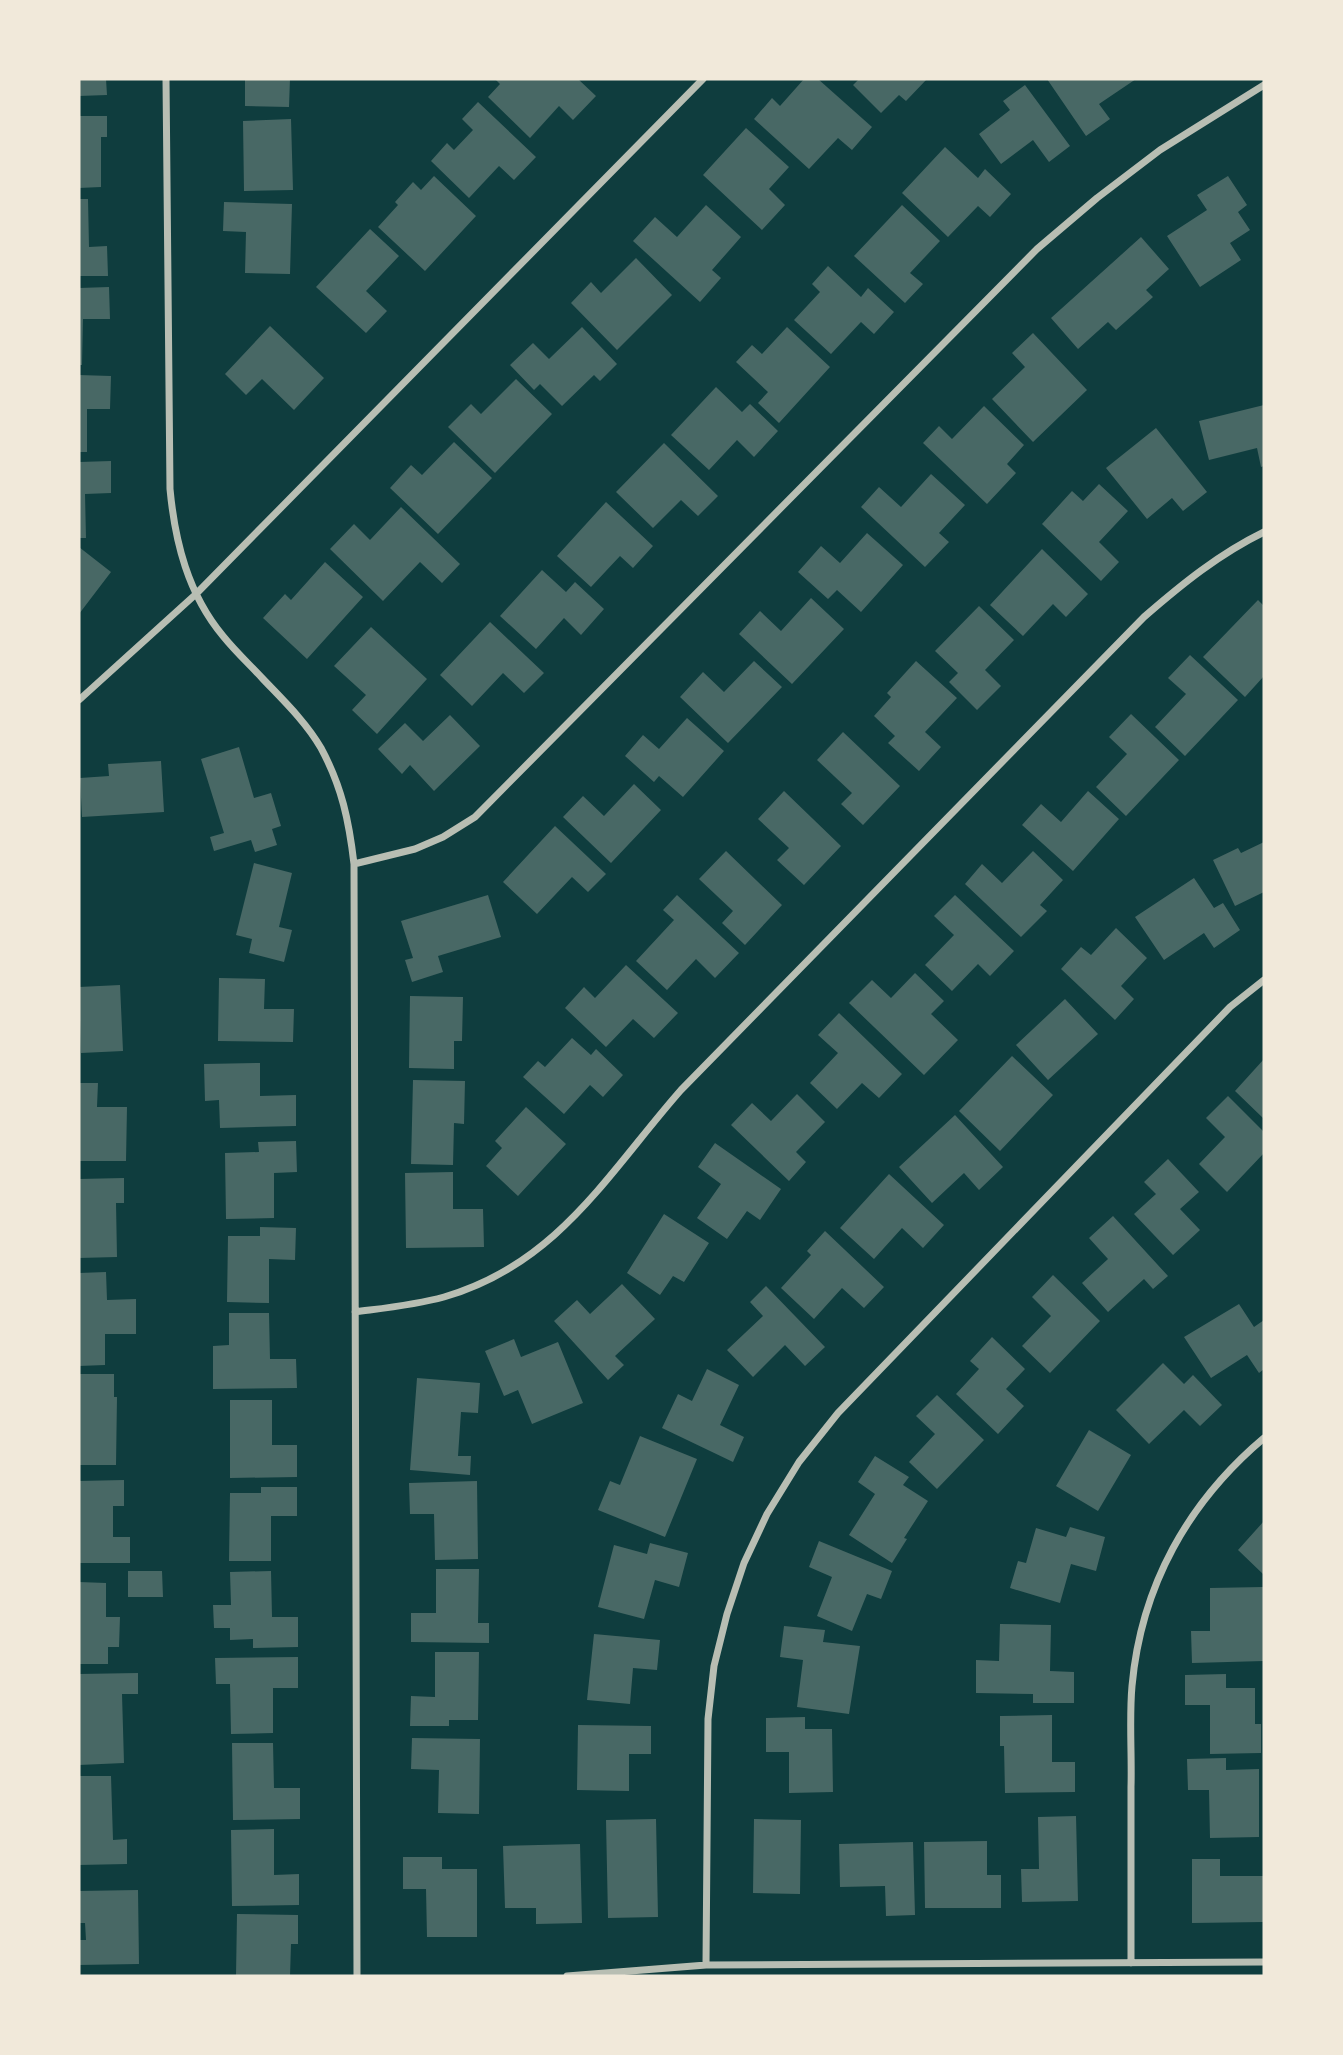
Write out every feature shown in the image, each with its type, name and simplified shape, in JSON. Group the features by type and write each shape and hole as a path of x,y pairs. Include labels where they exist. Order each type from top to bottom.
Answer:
{"street":[{"path":"166,79 170,489 173,522 183,563 196,594 222,636 295,712 320,746 338,783 349,823 354,864 357,1976"},
{"path":"79,700 196,594 704,79"},
{"path":"354,864 415,849 443,837 475,817 1037,249 1097,198 1160,150 1264,85"},
{"path":"355,1312 416,1304 477,1285 521,1262 559,1233 593,1198 642,1134 681,1090 1144,617 1192,575 1264,533"},
{"path":"705,1965 708,1719 714,1665 726,1614 744,1563 767,1514 799,1462 838,1413 1230,1007 1264,980"},
{"path":"1131,1963 1132,1686 1139,1638 1151,1596 1173,1546 1203,1499 1236,1462 1264,1438"},
{"path":"567,1976 705,1965 1264,1962"}],"building":[{"path":"79,79 106,79 107,95 79,96"},
{"path":"245,79 290,79 289,107 245,106"},
{"path":"495,79 578,79 596,96 573,120 559,106 530,138 488,97 500,84"},
{"path":"804,79 818,79 872,127 852,150 838,138 809,169 754,119 772,98 780,106"},
{"path":"859,79 927,79 906,101 899,95 881,113 853,85"},
{"path":"1047,79 1136,79 1099,104 1110,119 1086,136"},
{"path":"1025,85 1070,146 1049,162 1033,140 1001,164 979,134 1010,110 1003,101"},
{"path":"478,102 536,157 514,180 499,166 469,198 431,161 447,143 454,150 473,130 462,119"},
{"path":"79,116 107,116 107,137 101,137 101,187 79,188"},
{"path":"291,119 293,190 244,191 243,121"},
{"path":"746,128 789,167 769,189 785,205 762,230 703,175"},
{"path":"945,147 978,178 985,169 1011,194 990,217 978,206 948,237 902,193"},
{"path":"434,176 476,216 425,271 378,227 398,205 395,202 413,182 421,190"},
{"path":"1228,176 1247,205 1238,212 1250,230 1230,243 1241,260 1200,287 1167,236 1207,210 1197,195"},
{"path":"79,199 88,199 89,247 107,246 108,276 79,276"},
{"path":"224,202 292,204 290,274 245,273 246,232 223,231"},
{"path":"706,205 741,237 712,270 721,278 700,302 633,241 655,217 677,237"},
{"path":"902,205 940,241 910,273 923,284 905,303 854,256"},
{"path":"370,229 399,256 366,291 387,311 366,333 316,287"},
{"path":"1141,237 1169,269 1146,290 1153,297 1116,330 1108,322 1078,349 1051,318"},
{"path":"636,258 672,295 617,350 571,303 591,282 601,293"},
{"path":"828,266 861,297 868,288 894,312 874,334 861,322 831,354 794,320 820,292 812,284"},
{"path":"109,287 110,319 83,319 82,365 79,365 79,288"},
{"path":"270,326 324,378 294,410 262,379 246,395 225,374"},
{"path":"582,327 617,364 600,381 594,375 562,406 540,384 534,390 510,365 533,343 549,359"},
{"path":"787,327 830,367 779,423 758,403 768,392 736,362 752,345 762,354"},
{"path":"1033,333 1087,390 1033,442 992,399 1025,367 1012,353"},
{"path":"79,375 111,376 110,409 87,409 87,452 79,452"},
{"path":"516,379 552,414 495,473 448,427 471,404 481,414"},
{"path":"716,387 742,412 750,404 778,431 754,457 737,440 709,470 671,435"},
{"path":"1264,405 1264,466 1261,467 1257,448 1209,460 1199,421"},
{"path":"984,406 1024,445 1007,464 1016,473 987,504 923,443 939,426 952,439"},
{"path":"1156,428 1207,492 1183,511 1172,498 1147,519 1106,468"},
{"path":"454,442 492,478 438,534 390,488 411,465 422,475"},
{"path":"664,443 718,496 698,516 681,500 653,528 616,492"},
{"path":"111,461 111,493 85,494 86,538 79,538 79,462"},
{"path":"931,474 965,505 939,533 949,542 925,567 861,507 879,487 901,507"},
{"path":"1099,484 1128,511 1099,542 1119,562 1101,581 1042,524 1072,491 1083,501"},
{"path":"606,502 653,546 633,568 620,556 591,587 557,556"},
{"path":"401,507 460,564 442,583 420,562 383,601 330,549 354,524 370,540"},
{"path":"867,533 903,565 861,612 837,590 828,599 798,572 821,546 840,563"},
{"path":"79,547 111,572 79,614"},
{"path":"1042,549 1088,594 1066,617 1053,604 1023,636 990,605"},
{"path":"325,562 363,597 307,659 263,618 285,594 291,600"},
{"path":"542,570 566,592 575,582 604,609 581,635 564,618 536,649 500,616"},
{"path":"811,598 844,629 792,684 739,634 760,611 781,631"},
{"path":"1258,600 1264,606 1264,676 1245,697 1203,657"},
{"path":"979,606 1014,640 985,670 1001,686 977,710 949,682 958,673 935,651"},
{"path":"490,622 544,673 524,693 503,673 472,706 440,675"},
{"path":"371,627 427,679 377,734 352,710 366,695 334,666"},
{"path":"1190,655 1238,700 1185,756 1155,727 1186,694 1168,678"},
{"path":"754,661 782,687 728,743 680,697 703,672 724,692"},
{"path":"916,661 957,698 925,732 941,747 919,771 888,743 895,736 874,716 891,697 887,693"},
{"path":"1131,714 1179,760 1126,816 1096,787 1127,754 1109,737"},
{"path":"450,715 480,746 434,791 410,765 402,774 378,749 405,723 423,741"},
{"path":"687,718 724,751 683,797 659,776 654,782 625,756 643,735 659,749"},
{"path":"843,732 900,786 863,825 841,804 852,793 817,760"},
{"path":"239,747 254,798 271,793 281,826 272,829 277,845 255,852 251,840 214,851 210,837 224,833 201,759"},
{"path":"161,761 164,812 82,817 80,778 109,776 108,764"},
{"path":"634,784 661,810 611,863 563,817 583,796 604,816"},
{"path":"784,791 841,846 804,885 777,860 789,848 758,819"},
{"path":"1088,791 1119,819 1073,871 1022,825 1041,804 1061,822"},
{"path":"555,826 606,874 588,892 572,877 537,914 503,882"},
{"path":"1264,842 1264,892 1235,906 1213,860 1238,848 1241,853"},
{"path":"726,851 782,905 745,945 722,923 733,911 699,879"},
{"path":"1033,851 1063,880 1040,905 1047,911 1021,937 965,884 982,864 1002,883"},
{"path":"254,863 292,873 279,927 292,930 284,962 249,953 252,939 236,935"},
{"path":"1194,878 1214,908 1223,903 1240,930 1214,948 1204,933 1164,960 1135,917"},
{"path":"488,895 501,937 438,956 443,972 412,982 405,960 413,958 401,921"},
{"path":"677,895 739,953 715,978 696,959 667,990 636,961 674,920 663,910"},
{"path":"955,895 1014,951 990,976 978,964 952,991 925,965 954,935 934,916"},
{"path":"1116,928 1147,958 1121,986 1134,999 1115,1020 1061,969 1081,947 1091,955"},
{"path":"626,965 678,1013 654,1038 633,1019 606,1047 565,1008 584,987 595,998"},
{"path":"915,973 944,1001 931,1014 958,1040 924,1075 849,1003 872,980 891,998"},
{"path":"219,978 265,979 264,1009 294,1009 293,1042 218,1041"},
{"path":"120,985 123,1051 81,1053 79,987"},
{"path":"410,996 463,997 462,1041 454,1041 454,1069 409,1068"},
{"path":"1065,999 1098,1034 1048,1080 1016,1045"},
{"path":"839,1013 902,1074 879,1098 862,1083 837,1109 810,1083 838,1053 818,1035"},
{"path":"572,1038 591,1055 596,1049 623,1075 603,1097 590,1085 564,1114 523,1077 538,1061 545,1067"},
{"path":"1012,1056 1053,1095 1000,1151 959,1111"},
{"path":"1264,1059 1264,1119 1235,1091"},
{"path":"260,1063 260,1096 296,1095 296,1126 220,1128 219,1100 205,1101 204,1064"},
{"path":"413,1080 465,1081 464,1124 454,1123 453,1165 411,1164"},
{"path":"79,1083 98,1083 97,1107 127,1107 126,1161 79,1161"},
{"path":"797,1094 825,1122 796,1152 806,1162 789,1181 731,1125 752,1103 771,1121"},
{"path":"1228,1096 1264,1132 1264,1153 1227,1192 1199,1164 1225,1137 1206,1118"},
{"path":"526,1107 566,1144 518,1196 486,1166 502,1148 495,1141"},
{"path":"955,1115 1003,1167 979,1190 964,1173 932,1203 899,1167"},
{"path":"296,1141 297,1172 274,1173 274,1218 226,1219 225,1153 259,1152 258,1142"},
{"path":"715,1143 781,1189 760,1220 747,1211 727,1239 697,1218 721,1184 698,1167"},
{"path":"1168,1159 1199,1192 1180,1209 1200,1230 1173,1255 1134,1214 1156,1194 1144,1182"},
{"path":"453,1172 453,1209 483,1209 484,1247 406,1248 405,1173"},
{"path":"889,1174 944,1225 923,1248 902,1228 874,1259 840,1228"},
{"path":"124,1178 124,1203 116,1203 117,1257 79,1258 79,1179"},
{"path":"664,1214 709,1243 684,1282 673,1276 660,1295 627,1273"},
{"path":"1113,1216 1168,1276 1153,1289 1144,1279 1108,1312 1082,1283 1108,1259 1089,1238"},
{"path":"260,1227 296,1228 295,1260 269,1259 269,1303 227,1302 228,1236 260,1236"},
{"path":"825,1231 884,1287 864,1308 842,1288 814,1319 781,1288 811,1255 807,1251"},
{"path":"106,1272 107,1300 136,1299 136,1334 105,1334 105,1365 79,1366 79,1273"},
{"path":"1053,1275 1100,1321 1050,1373 1022,1346 1051,1316 1032,1297"},
{"path":"622,1284 655,1319 615,1356 624,1365 608,1380 554,1321 577,1300 590,1314"},
{"path":"766,1286 825,1347 805,1366 785,1345 753,1377 727,1350 763,1316 750,1302"},
{"path":"1239,1304 1254,1327 1264,1320 1264,1369 1259,1373 1247,1355 1211,1378 1184,1337"},
{"path":"229,1313 269,1313 270,1359 296,1359 297,1388 213,1389 213,1346 229,1345"},
{"path":"992,1337 1025,1369 1006,1389 1024,1406 998,1434 956,1394 979,1369 970,1361"},
{"path":"514,1339 521,1357 558,1342 583,1403 532,1424 518,1390 504,1396 485,1351"},
{"path":"1163,1363 1184,1384 1193,1375 1222,1405 1200,1426 1184,1410 1149,1444 1116,1410"},
{"path":"707,1369 739,1385 720,1425 744,1437 733,1462 662,1428 678,1394 692,1401"},
{"path":"79,1374 114,1374 114,1397 117,1397 116,1465 79,1465"},
{"path":"417,1378 480,1383 478,1413 461,1412 458,1456 471,1456 470,1475 410,1470"},
{"path":"937,1395 984,1440 937,1489 909,1462 935,1434 916,1416"},
{"path":"230,1400 272,1400 272,1445 297,1445 297,1477 230,1478"},
{"path":"1089,1430 1131,1455 1098,1511 1056,1486"},
{"path":"640,1436 697,1459 665,1537 598,1510 610,1481 620,1485"},
{"path":"875,1456 909,1477 903,1485 928,1501 904,1538 907,1539 892,1563 849,1535 875,1494 858,1482"},
{"path":"124,1480 124,1506 113,1506 113,1537 130,1537 130,1563 79,1563 79,1481"},
{"path":"477,1481 478,1559 435,1560 434,1514 410,1514 409,1483"},
{"path":"261,1487 297,1487 297,1516 271,1516 271,1561 229,1561 230,1493 261,1493"},
{"path":"1264,1521 1264,1575 1238,1550"},
{"path":"1070,1527 1105,1537 1096,1571 1071,1564 1060,1603 1010,1588 1018,1561 1026,1563 1036,1528 1066,1537"},
{"path":"819,1541 892,1571 881,1599 867,1594 852,1631 817,1616 832,1577 809,1567"},
{"path":"650,1543 688,1553 679,1587 655,1580 644,1619 598,1607 614,1545 647,1554"},
{"path":"436,1569 479,1569 478,1623 489,1623 489,1643 411,1642 411,1613 436,1613"},
{"path":"128,1571 162,1571 163,1597 128,1597"},
{"path":"271,1571 272,1617 298,1617 298,1647 253,1648 253,1639 230,1640 230,1628 214,1628 213,1605 231,1605 230,1572"},
{"path":"79,1582 106,1583 106,1617 120,1617 119,1647 108,1647 108,1664 79,1664"},
{"path":"1263,1587 1264,1661 1192,1663 1191,1631 1210,1631 1210,1588"},
{"path":"1000,1624 1051,1625 1050,1671 1074,1672 1074,1703 1033,1703 1033,1694 976,1693 976,1660 999,1661"},
{"path":"784,1626 825,1630 823,1642 860,1646 849,1714 797,1707 803,1660 780,1657"},
{"path":"594,1634 660,1640 657,1670 633,1668 630,1704 587,1700"},
{"path":"435,1652 479,1652 478,1720 449,1720 449,1726 410,1726 411,1696 435,1697"},
{"path":"298,1657 298,1688 273,1688 273,1733 231,1734 230,1684 216,1684 215,1658"},
{"path":"138,1673 138,1694 122,1694 124,1763 79,1765 79,1674"},
{"path":"1226,1674 1226,1688 1255,1688 1255,1724 1261,1724 1261,1753 1210,1754 1210,1705 1185,1705 1185,1675"},
{"path":"1052,1715 1052,1762 1075,1762 1075,1792 1005,1793 1000,1716"},
{"path":"805,1717 805,1729 832,1729 833,1792 789,1793 789,1752 766,1752 766,1718"},
{"path":"578,1725 651,1726 651,1754 629,1754 629,1791 577,1790"},
{"path":"412,1738 480,1739 479,1814 438,1813 439,1770 411,1769"},
{"path":"232,1743 273,1743 274,1788 300,1788 300,1819 233,1820"},
{"path":"1226,1758 1226,1770 1259,1769 1259,1837 1210,1838 1209,1790 1188,1790 1187,1759"},
{"path":"79,1776 111,1776 113,1840 127,1839 127,1864 79,1865"},
{"path":"1076,1816 1078,1901 1022,1902 1021,1869 1039,1869 1038,1817"},
{"path":"656,1819 658,1917 608,1918 606,1820"},
{"path":"754,1819 801,1820 800,1894 753,1893"},
{"path":"274,1829 274,1875 299,1874 299,1905 232,1906 231,1830"},
{"path":"987,1841 987,1875 1001,1875 1001,1908 925,1908 924,1842"},
{"path":"913,1842 915,1915 886,1916 885,1886 840,1887 839,1844"},
{"path":"580,1844 582,1923 536,1924 536,1908 505,1908 503,1846"},
{"path":"403,1857 442,1857 442,1869 477,1869 477,1937 427,1937 426,1889 403,1889"},
{"path":"1192,1859 1220,1859 1220,1876 1264,1876 1264,1922 1192,1923"},
{"path":"138,1890 139,1964 79,1965 79,1940 86,1940 85,1923 79,1923 79,1891"},
{"path":"237,1914 298,1915 298,1944 291,1944 290,1976 236,1976"}]}
